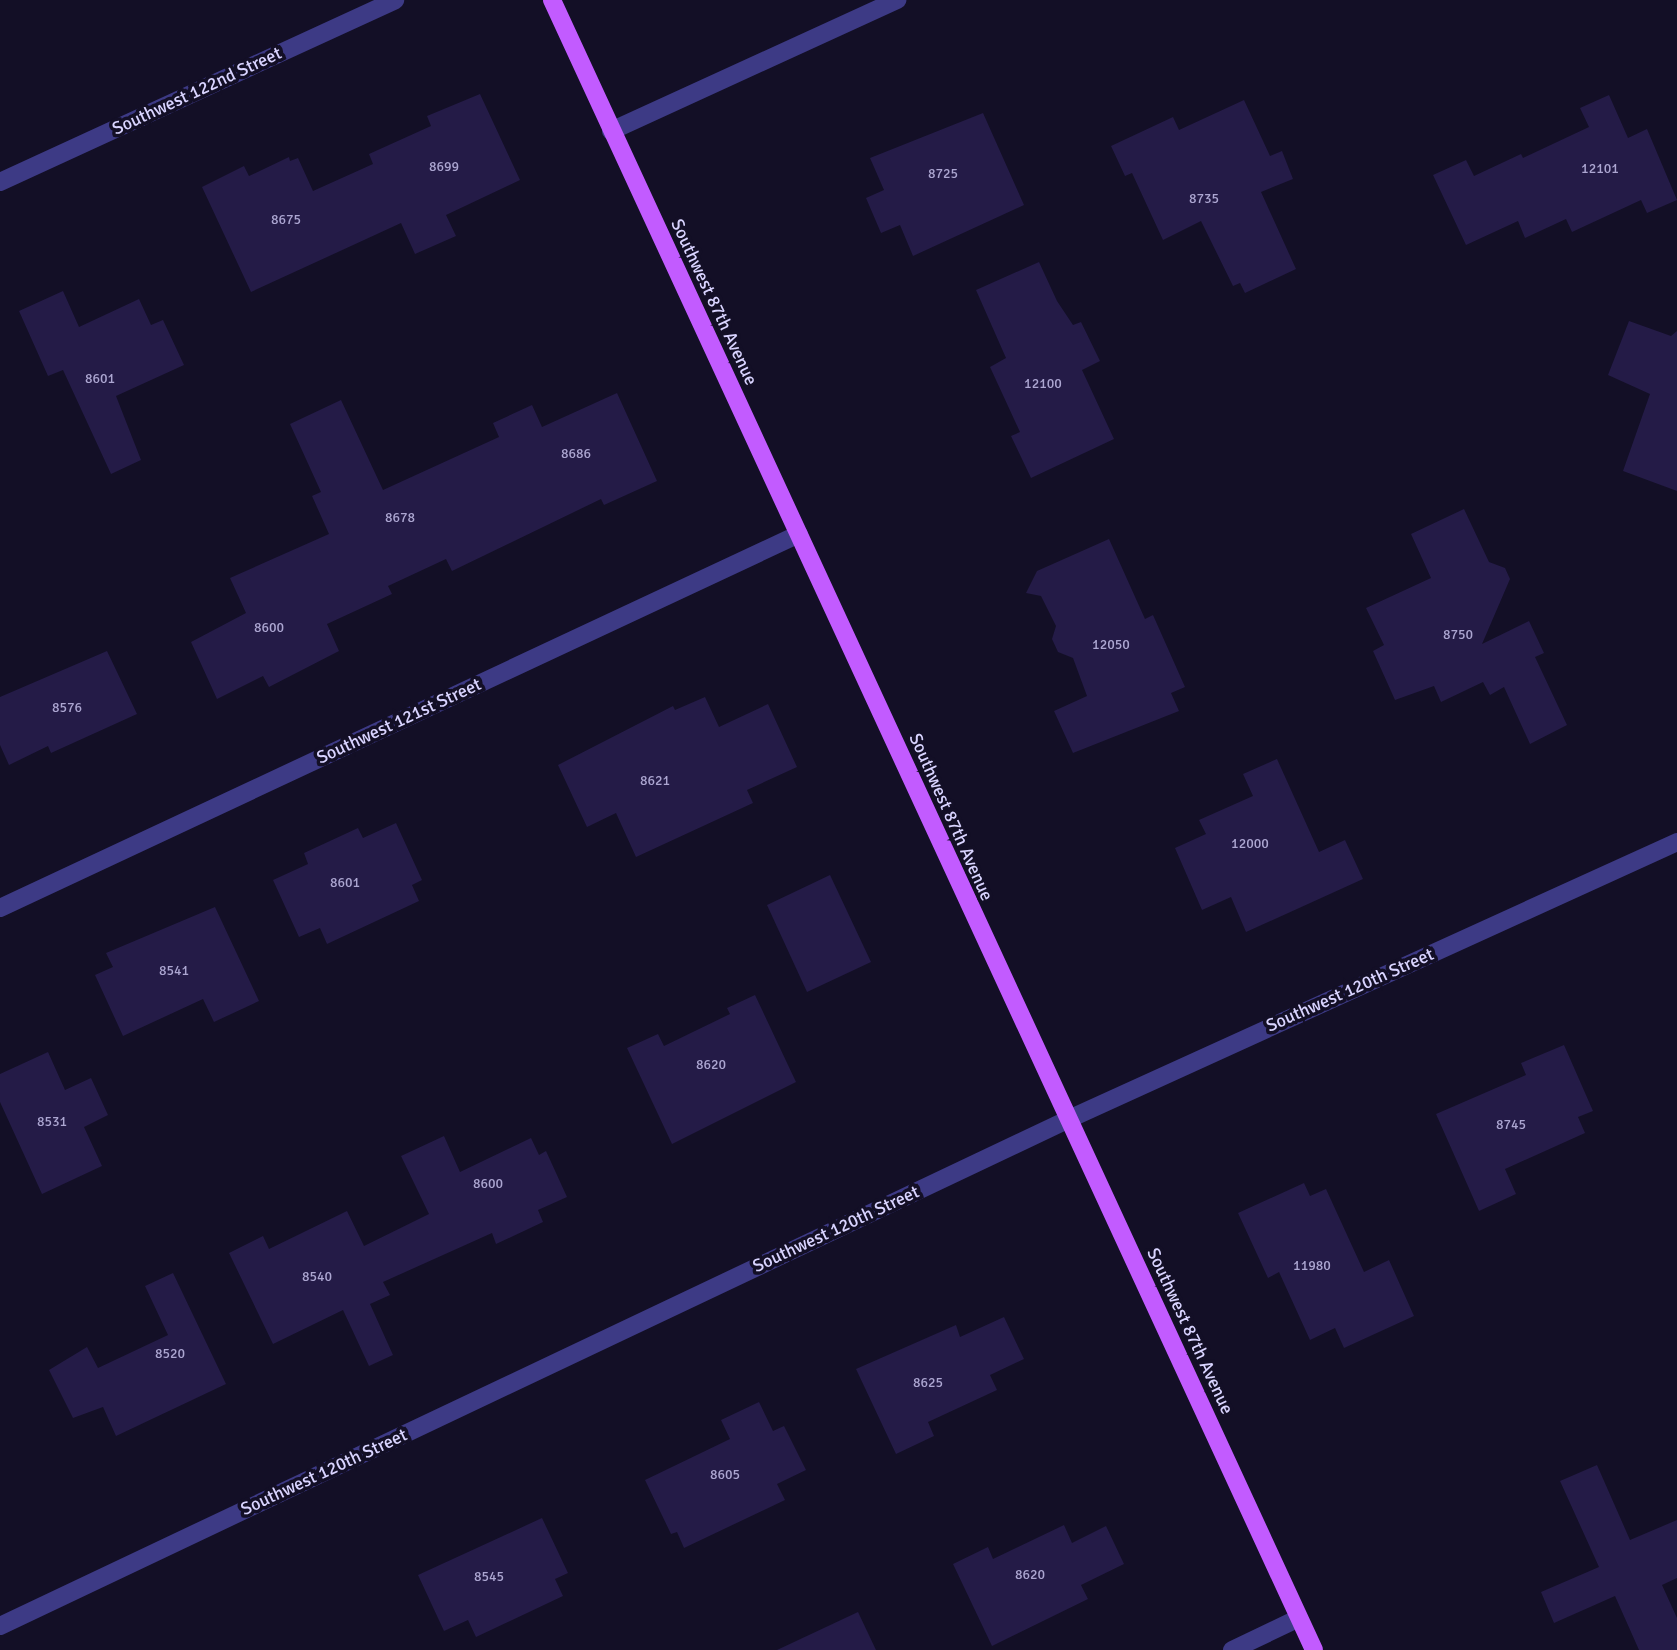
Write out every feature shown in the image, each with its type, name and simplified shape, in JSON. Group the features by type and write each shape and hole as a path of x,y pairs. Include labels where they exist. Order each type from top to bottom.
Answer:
{"main road":[{"name":"Southwest 87th Avenue","path":"552,0 1314,1650"}],"street":[{"name":"Southwest 122nd Street","path":"0,182 395,0"},
{"path":"611,131 897,0"},
{"name":"Southwest 121st Street","path":"0,908 799,534"},
{"name":"Southwest 120th Street","path":"0,1626 1069,1118 1677,842"},
{"path":"1232,1650 1299,1618"}],"building":[{"path":"480,94 520,180 446,215 456,236 415,254 401,223 251,292 202,187 244,166 249,176 289,157 290,161 298,158 313,191 373,164 369,154 431,126 427,116"},
{"path":"1609,95 1628,138 1647,129 1677,200 1647,213 1641,200 1572,232 1566,219 1525,238 1518,221 1466,245 1433,175 1466,160 1474,176 1521,154 1523,158 1589,127 1580,108"},
{"path":"1244,100 1270,156 1282,151 1293,179 1261,192 1296,269 1245,293 1240,283 1233,286 1201,221 1163,240 1132,173 1125,176 1111,146 1173,117 1179,130"},
{"path":"983,113 1024,205 913,256 900,225 881,233 866,198 884,190 870,158"},
{"path":"1039,262 1057,301 1073,325 1081,322 1100,361 1082,370 1114,439 1031,478 1011,436 1020,432 990,367 1006,358 976,290"},
{"path":"63,291 79,327 139,299 151,325 163,320 184,365 116,396 141,460 111,474 63,370 48,376 19,311"},
{"path":"1629,321 1671,336 1677,331 1677,491 1623,471 1650,394 1608,375"},
{"path":"617,393 657,481 604,505 601,499 452,571 446,559 388,586 392,594 327,624 339,651 269,687 263,676 217,699 191,642 246,613 230,578 329,534 312,496 321,492 290,424 341,400 383,490 499,437 493,423 532,405 542,427"},
{"path":"1464,509 1489,562 1505,568 1510,579 1482,644 1529,621 1544,653 1535,657 1567,725 1530,744 1504,687 1490,695 1483,682 1441,702 1434,686 1395,700 1373,651 1384,645 1366,608 1431,578 1411,534"},
{"path":"1109,539 1145,619 1153,615 1185,687 1171,693 1179,711 1073,753 1054,711 1087,696 1073,658 1058,652 1052,639 1056,626 1041,596 1026,593 1037,571"},
{"path":"107,651 137,714 51,753 48,746 9,765 0,745 0,697"},
{"path":"705,697 719,727 768,704 797,767 747,790 753,803 636,857 616,813 587,827 558,765 673,706 675,710"},
{"path":"1277,759 1319,852 1345,840 1363,879 1246,932 1231,897 1202,910 1175,848 1206,834 1199,820 1253,796 1243,774"},
{"path":"396,823 422,880 412,885 419,901 327,944 320,928 299,937 273,880 308,864 304,853 358,828 363,838"},
{"path":"830,875 871,962 807,992 767,905"},
{"path":"215,907 259,1001 214,1022 203,999 123,1036 95,975 113,967 106,953"},
{"path":"755,995 796,1082 672,1144 627,1048 658,1034 664,1046 730,1014 727,1008"},
{"path":"1564,1045 1593,1111 1578,1117 1585,1133 1505,1169 1516,1194 1479,1211 1436,1114 1526,1075 1521,1063"},
{"path":"48,1052 65,1090 91,1078 108,1115 84,1127 102,1166 42,1194 0,1102 0,1074"},
{"path":"444,1136 460,1172 531,1138 539,1155 546,1151 567,1197 538,1210 543,1222 496,1244 492,1233 383,1282 390,1295 370,1304 393,1355 369,1366 343,1310 273,1344 229,1253 263,1236 269,1249 347,1211 364,1246 429,1214 401,1156"},
{"path":"1304,1183 1310,1196 1326,1189 1364,1272 1389,1260 1414,1316 1344,1348 1335,1328 1310,1340 1279,1272 1268,1278 1238,1213"},
{"path":"173,1273 226,1384 116,1436 103,1407 73,1418 49,1370 87,1347 98,1368 168,1335 145,1286"},
{"path":"1004,1317 1024,1359 990,1375 997,1390 928,1422 934,1436 896,1454 856,1369 956,1325 960,1337"},
{"path":"759,1402 773,1431 784,1426 806,1470 777,1484 785,1500 684,1548 677,1532 671,1534 645,1480 730,1439 721,1420"},
{"path":"1597,1465 1630,1540 1677,1520 1677,1578 1662,1585 1677,1618 1677,1650 1639,1650 1615,1596 1554,1623 1541,1592 1599,1567 1560,1481"},
{"path":"542,1518 568,1573 555,1579 563,1596 476,1637 468,1620 444,1631 418,1575"},
{"path":"1064,1525 1072,1543 1106,1526 1124,1564 1081,1585 1088,1599 992,1646 953,1564 988,1547 993,1559"},
{"path":"858,1612 876,1650 777,1650"}]}
